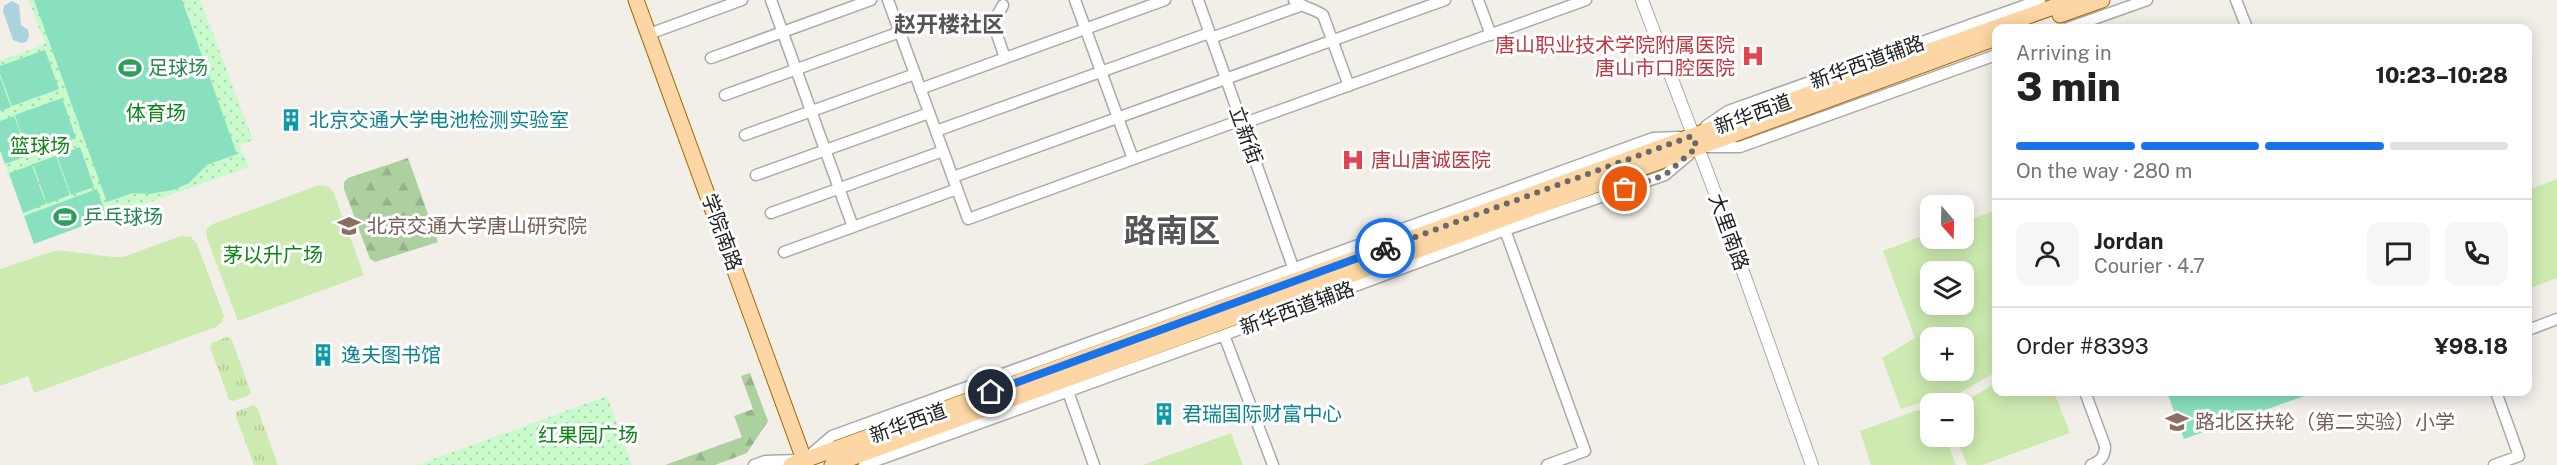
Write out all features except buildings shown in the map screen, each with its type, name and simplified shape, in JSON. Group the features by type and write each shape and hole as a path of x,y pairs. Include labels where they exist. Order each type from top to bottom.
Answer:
{"main road":[{"name":"学院南路","path":"636,0 800,463"},
{"name":"新华西道","path":"2009,24 2073,0"},
{"path":"2035,24 2102,0"},
{"name":"新华西道","path":"800,463 1695,141 1992,30"},
{"name":"新华西道","path":"832,465 1066,385 1695,141 1992,39"}],"street":[{"path":"649,34 742,0"},
{"path":"771,0 853,227"},
{"path":"711,58 871,0"},
{"path":"888,0 968,219 1587,0"},
{"path":"1005,58 993,23 1002,2 1016,0"},
{"path":"1075,0 1133,159"},
{"path":"920,89 1165,0"},
{"name":"立新街","path":"1198,0 1294,270"},
{"path":"953,177 1226,79 1430,2 1445,0"},
{"path":"1478,0 1491,35"},
{"name":"大里南路","path":"1642,0 1812,465"},
{"name":"新华西道辅路","path":"864,465 1066,385 1224,335 1505,230 1665,175 1695,141 1728,111 2040,0"},
{"path":"2079,24 2147,0"},
{"path":"2236,0 2245,24"},
{"path":"936,131 1210,36 1297,3 1323,15 1349,86"},
{"path":"725,95 900,32"},
{"name":"新华西道辅路","path":"800,463 832,436 1653,138 1740,147 1992,56"},
{"path":"745,135 915,74"},
{"path":"756,176 929,112"},
{"path":"771,213 943,151"},
{"path":"784,252 957,189"},
{"path":"1505,230 1585,451 1547,465"},
{"path":"2532,326 2557,317"},
{"path":"1224,335 1273,465"},
{"path":"1066,385 1094,465"},
{"path":"2086,396 2105,446 2105,453 2100,461 2091,465"},
{"path":"2091,396 2110,448 2110,457 2104,465"},
{"path":"2494,465 2519,456 2497,396"},
{"path":"754,465 765,461 800,463"}],"green space":[{"name":"体育场","path":"29,0 200,0 253,140 239,145 249,167 107,217 97,190 24,216 0,151 0,61 45,44"},
{"name":"体育场","path":"34,0 182,0 237,154 207,165 189,183 173,190 149,194 133,193 107,202"},
{"path":"45,50 59,89 12,106 0,74 0,66"},
{"path":"0,77 11,107 0,111"},
{"name":"篮球场","path":"62,98 76,138 5,164 0,150 0,121 14,116 27,151 15,115"},
{"path":"80,147 94,187 71,195 57,156"},
{"path":"56,156 70,195 47,204 33,164"},
{"path":"408,158 438,242 375,262 370,259 344,189 344,182 348,178"},
{"path":"32,165 46,204 23,213 9,173"},
{"path":"2557,179 2557,278 2532,287 2532,188"},
{"name":"茅以升广场","path":"319,185 328,186 333,191 364,275 238,321 206,230 213,224"},
{"name":"乒乓球场","path":"97,189 107,217 34,244 24,216"},
{"path":"1992,212 1992,374 1959,393 1920,393 1920,403 1901,409 1882,358 1915,338 1883,251 1920,237 1920,249 1974,249 1974,218"},
{"path":"181,236 191,237 197,244 224,316 222,322 216,327 34,393 28,376 0,386 0,269 57,250 123,257"},
{"path":"227,337 231,338 251,392 248,396 233,401 229,400 210,347 212,343"},
{"path":"750,373 768,421 747,453 715,465 665,465 742,437 734,416 753,409 741,376"},
{"path":"1992,385 1992,396 2056,396 2070,433 1982,465 1967,465 1960,447 1974,447 1974,396"},
{"name":"红果园广场","path":"607,396 632,465 417,465"},
{"path":"2168,396 2304,396 2184,439"},
{"path":"253,405 257,407 278,465 254,465 235,414"},
{"path":"1920,410 1920,447 1949,447 1956,465 1871,465 1860,431"},
{"path":"1231,433 1243,465 1142,465"}],"water":[{"path":"12,1 19,5 21,25 28,30 29,36 26,42 13,40 3,11 4,6"}],"way so far":[{"path":"1385,248 1692,136 1697,147 1665,175 1625,189"}],"place":[{"name":"唐山职业技术学院附属医院 唐山市口腔医院","path":"1753,56"},
{"name":"足球场","path":"130,68"},
{"name":"北京交通大学电池检测实验室","path":"291,120"},
{"name":"唐山唐诚医院","path":"1353,160"},
{"name":"乒乓球场","path":"65,217"},
{"name":"北京交通大学唐山研究院","path":"349,226"},
{"name":"逸夫图书馆","path":"323,355"},
{"name":"君瑞国际财富中心","path":"1164,414"},
{"name":"路北区扶轮（第二实验）小学","path":"2177,422"}],"district":[{"name":"赵开楼社区","path":"949,24"},
{"name":"路南区","path":"1172,231"}],"route":[{"path":"991,392 1385,248"}]}
